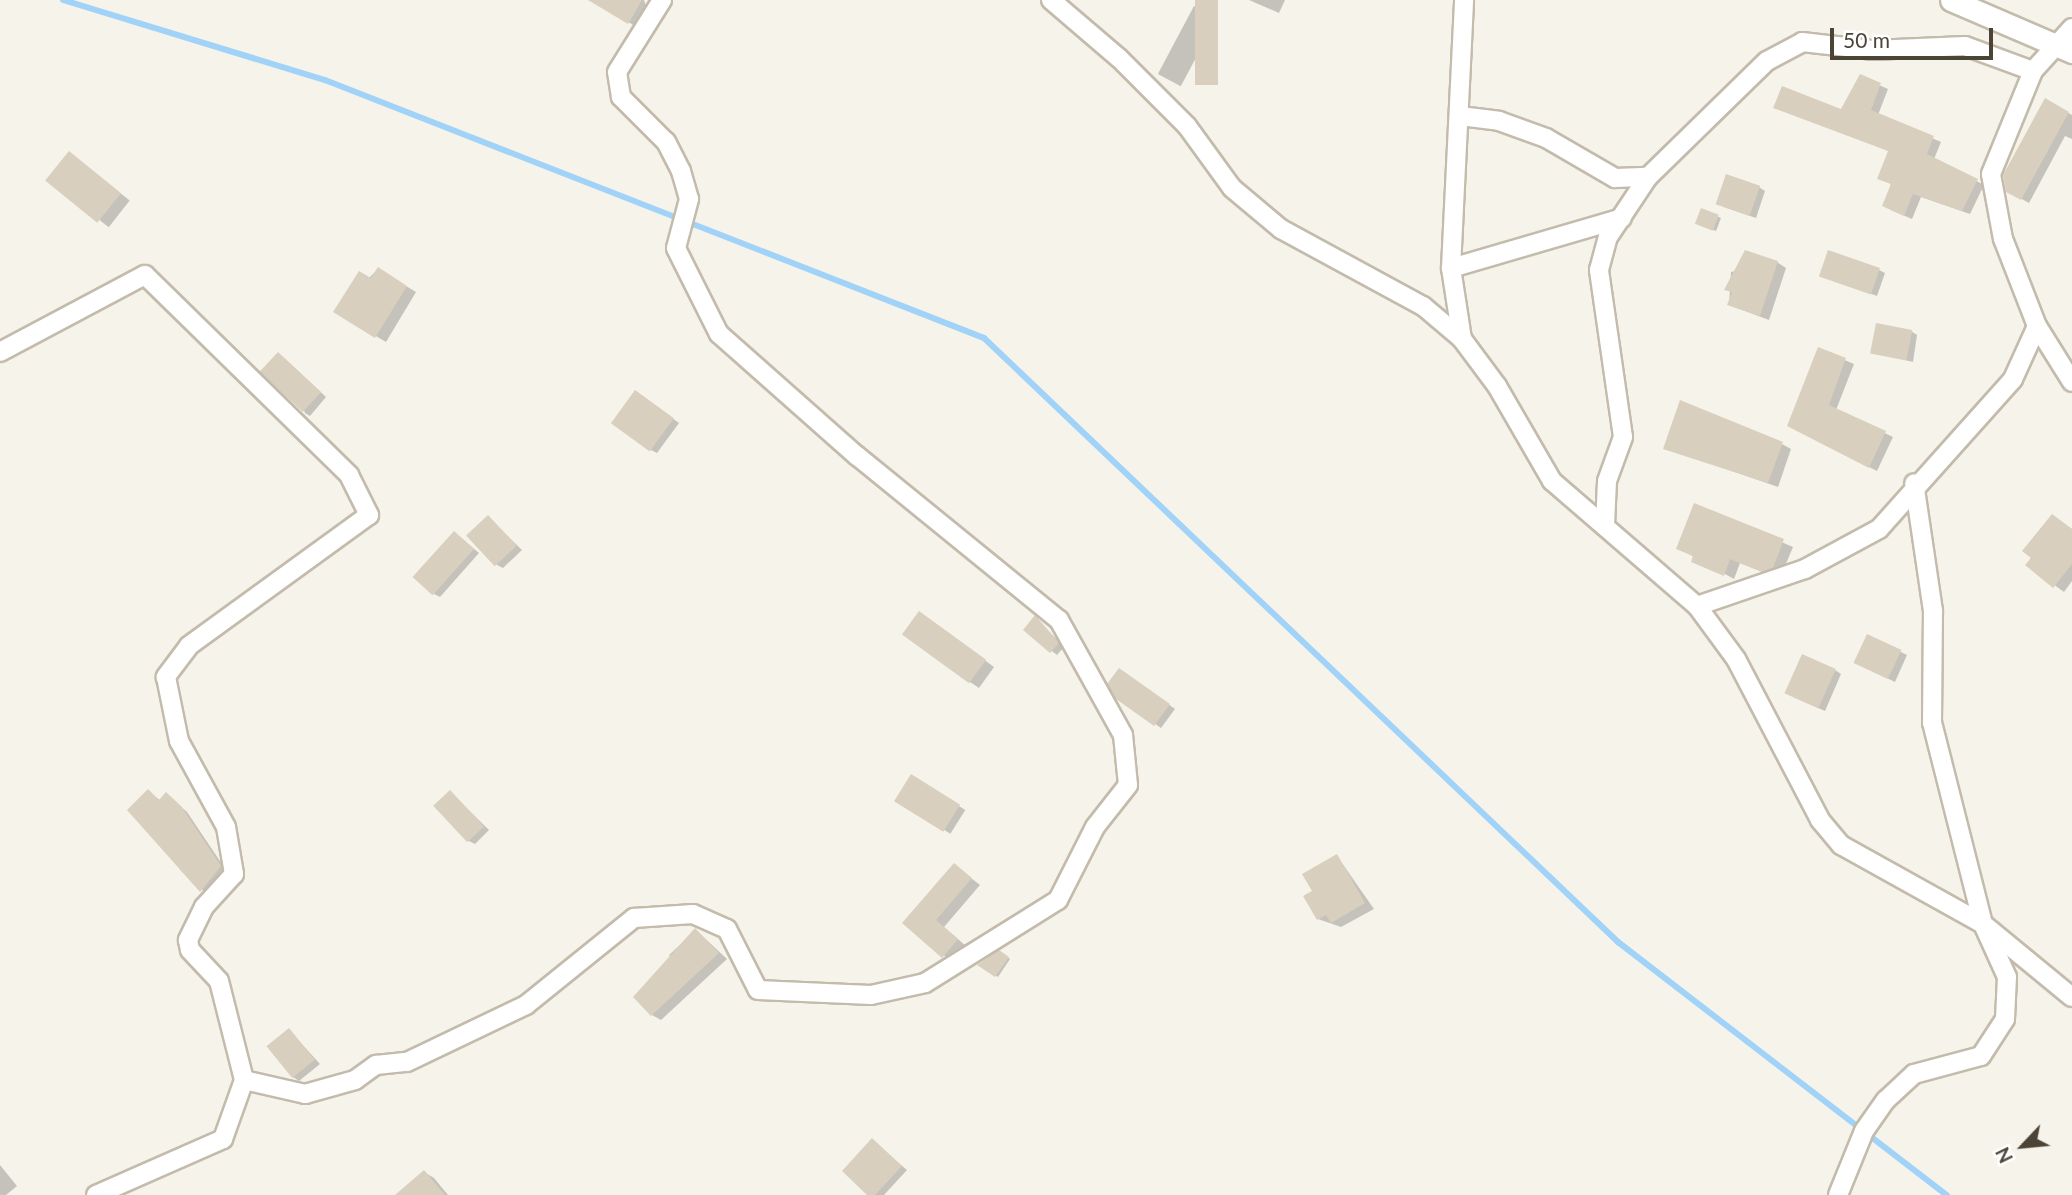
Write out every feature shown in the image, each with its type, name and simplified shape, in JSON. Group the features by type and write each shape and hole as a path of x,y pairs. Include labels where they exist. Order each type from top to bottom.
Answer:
{"street":[{"path":"244,1080 305,1094 355,1080 376,1066 407,1062 526,1005 634,918 693,914 727,929 758,990 872,995 925,983 1058,900 1095,827 1128,785 1123,735 1059,620 857,456 719,334 676,248 689,199 681,171 666,142 621,97 617,72 662,0"},
{"path":"1051,0 1129,67 1187,126 1232,188 1281,229 1423,306 1462,339 1552,481 1697,607 1736,659 1820,820 1840,845 1983,924 2072,997"},
{"path":"1462,339 1451,268 1464,0"},
{"path":"1951,0 2064,48"},
{"path":"2072,28 2064,48 2033,71 1991,174 2003,239 2036,326 2072,382"},
{"path":"1605,525 1607,481 1623,437 1599,270 1608,237 1648,177 1759,67 1802,42 1872,50 1965,46 2033,71"},
{"path":"1460,116 1499,121 1546,138 1615,178 1648,177"},
{"path":"1451,268 1622,218"},
{"path":"0,352 145,275 349,475 369,515 189,646 166,677 179,741 226,827 234,874 204,907 188,940 190,950 219,981 244,1080 223,1139 96,1195"},
{"path":"1697,607 1805,569 1879,529 1914,483 2013,379 2036,326"},
{"path":"1838,1195 1858,1142 1885,1100 1914,1074 1981,1056 2004,1018 2007,977 1983,924 1932,723 1933,611 1914,483"}],"building":[{"path":"588,0 642,0 628,24"},
{"path":"1195,0 1218,0 1218,85 1195,85"},
{"path":"1860,74 1881,83 1871,110 1934,136 1927,154 1978,179 1962,211 1913,194 1904,216 1882,206 1891,184 1877,179 1888,151 1773,108 1782,86 1841,109"},
{"path":"2045,98 2069,112 2021,200 2006,192 2003,175"},
{"path":"69,151 121,193 97,223 45,181"},
{"path":"1726,174 1760,186 1750,216 1716,204"},
{"path":"1701,208 1719,215 1713,231 1695,224"},
{"path":"1745,250 1778,261 1760,316 1727,305 1732,292 1724,290"},
{"path":"1828,250 1880,268 1871,294 1819,276"},
{"path":"378,267 407,286 375,338 333,312 359,271 371,278"},
{"path":"1876,323 1912,330 1906,360 1870,353"},
{"path":"1818,347 1846,358 1829,405 1886,431 1869,468 1787,426"},
{"path":"278,352 321,392 303,412 260,372"},
{"path":"635,390 674,418 650,451 611,423"},
{"path":"1680,400 1783,442 1768,483 1663,449"},
{"path":"1694,503 1784,539 1773,568 1762,572 1730,559 1724,576 1691,562 1693,556 1676,549"},
{"path":"2052,514 2072,529 2072,564 2053,588 2025,565 2031,558 2022,551"},
{"path":"488,515 517,546 495,566 466,535"},
{"path":"454,531 474,549 433,595 413,577"},
{"path":"919,611 986,660 969,683 902,634"},
{"path":"1035,615 1059,643 1050,653 1023,630"},
{"path":"1867,634 1901,650 1888,679 1853,663"},
{"path":"1802,654 1836,669 1818,708 1785,693"},
{"path":"1119,668 1170,704 1154,726 1116,699 1107,684"},
{"path":"911,774 960,805 943,832 894,801"},
{"path":"148,789 159,800 166,792 181,806 221,866 200,892 127,810"},
{"path":"450,790 484,827 467,842 433,806"},
{"path":"1337,854 1365,903 1331,923 1326,915 1317,920 1303,896 1312,891 1302,874"},
{"path":"954,863 972,878 936,920 958,939 942,958 902,923"},
{"path":"695,928 719,953 651,1016 633,997"},
{"path":"999,950 1009,957 995,977 977,965"},
{"path":"289,1028 315,1060 292,1078 266,1046"},
{"path":"872,1138 902,1166 875,1195 867,1195 842,1171"},
{"path":"424,1170 445,1195 395,1195"}],"waterway":[{"path":"63,0 325,80 984,338 1618,942 1947,1195"}]}
